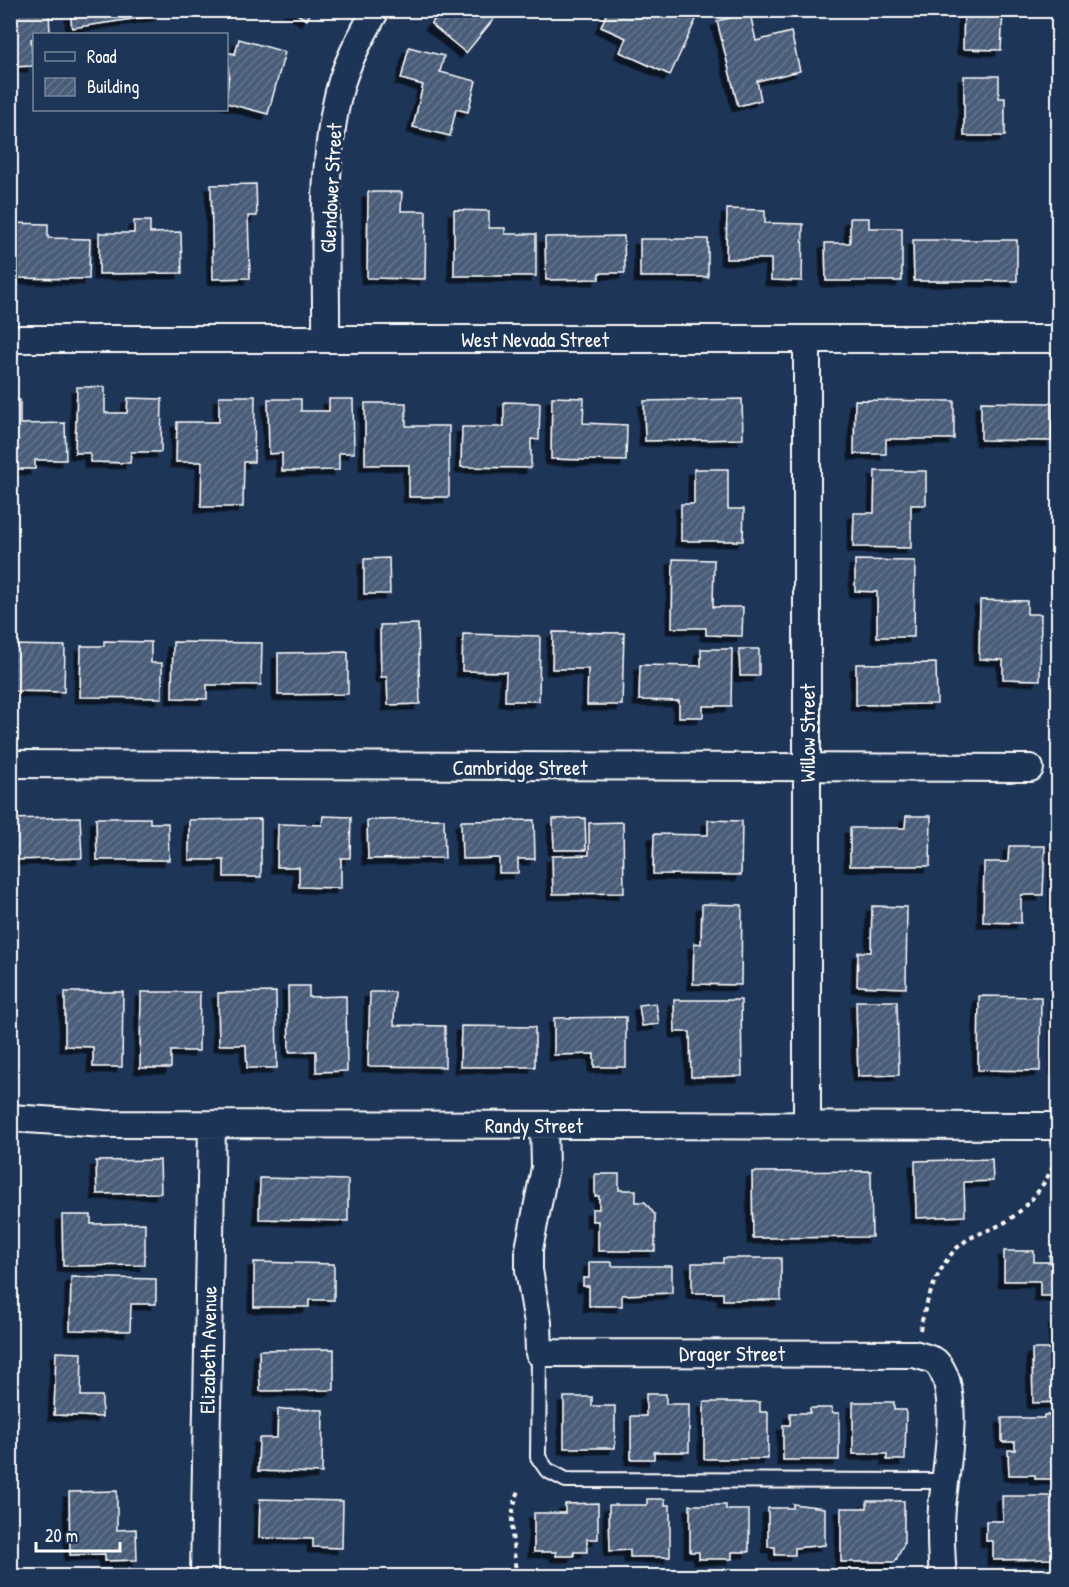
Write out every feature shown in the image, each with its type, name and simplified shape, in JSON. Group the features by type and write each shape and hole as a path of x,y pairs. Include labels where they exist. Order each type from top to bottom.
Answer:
{"street":[{"name":"Glendower Street","path":"326,338 328,152 334,111 355,46 376,10"},
{"name":"West Nevada Street","path":"10,339 1059,339"},
{"name":"Willow Street","path":"807,340 807,1125"},
{"name":"Cambridge Street","path":"10,764 1030,768"},
{"name":"Randy Street","path":"10,1118 105,1124 1059,1125"},
{"name":"Elizabeth Avenue","path":"204,1576 212,1124"},
{"path":"539,1353 538,1323 529,1270 529,1249 545,1168 544,1125"},
{"name":"Drager Street","path":"539,1353 914,1354 935,1362 945,1378 951,1445 941,1537 943,1576"}],"lane":[{"path":"539,1353 538,1457 547,1470 567,1480 946,1481"}],"path":[{"path":"914,1354 922,1317 945,1265 956,1248 973,1235 1007,1221 1025,1204 1043,1185 1053,1167 1059,1147"},
{"path":"516,1576 511,1525 515,1500 520,1490"}],"building":[{"path":"10,10 49,10 50,33 33,33 33,39 31,39 33,66 10,67"},
{"path":"70,10 158,10 159,15 72,28"},
{"path":"290,10 312,10 307,20"},
{"path":"442,10 501,10 466,53 431,24"},
{"path":"608,10 694,10 699,13 670,75 620,52 626,38 601,27"},
{"path":"964,10 1003,10 1001,50 963,49"},
{"path":"750,13 756,41 791,32 800,71 757,81 761,100 738,106 717,21"},
{"path":"239,39 285,52 268,114 228,104 228,52 235,54"},
{"path":"409,47 444,56 440,72 476,81 468,112 456,109 450,136 413,127 423,85 401,79"},
{"path":"964,76 999,76 999,98 1005,98 1005,136 964,136"},
{"path":"256,184 257,216 248,216 250,278 213,279 211,185"},
{"path":"368,192 402,192 401,211 426,211 425,279 367,278"},
{"path":"727,209 765,210 765,223 803,224 802,281 771,280 771,259 726,259"},
{"path":"454,210 489,211 489,228 505,228 505,234 536,234 536,276 454,276"},
{"path":"850,218 869,218 869,228 902,228 902,281 826,281 825,243 850,243"},
{"path":"134,221 150,221 150,233 181,232 182,273 99,274 99,233 134,233"},
{"path":"10,223 48,224 48,238 90,239 89,279 10,278"},
{"path":"624,236 625,273 599,273 599,279 546,280 545,237"},
{"path":"640,239 708,239 708,277 640,277"},
{"path":"913,240 1017,240 1017,281 914,281"},
{"path":"77,387 105,387 105,413 127,413 128,398 162,399 161,452 131,452 130,463 90,462 90,453 75,453"},
{"path":"219,396 255,396 254,462 244,462 243,507 201,507 202,462 176,462 177,422 219,422"},
{"path":"552,397 584,398 583,423 627,425 626,461 551,459"},
{"path":"268,399 301,399 301,411 329,411 329,399 353,399 354,453 339,453 339,470 282,471 282,453 269,454"},
{"path":"742,399 743,439 645,441 644,401"},
{"path":"10,400 20,400 20,424 65,423 66,460 35,460 35,469 10,469"},
{"path":"855,400 954,401 954,439 886,439 886,454 854,454"},
{"path":"504,402 540,403 539,440 531,439 531,468 461,467 462,427 504,427"},
{"path":"981,402 1053,403 1052,441 981,440"},
{"path":"365,403 406,403 406,426 449,426 449,497 409,497 409,465 365,465"},
{"path":"694,469 728,469 728,509 744,509 743,541 681,541 681,504 694,504"},
{"path":"875,471 926,471 926,505 911,505 911,548 853,547 854,513 874,513"},
{"path":"389,558 390,594 364,594 364,559"},
{"path":"673,559 714,560 713,607 743,607 742,636 706,635 706,628 672,628"},
{"path":"855,560 915,561 914,637 877,637 877,592 855,591"},
{"path":"980,600 1027,601 1027,614 1041,614 1040,680 1003,679 1003,660 979,659"},
{"path":"418,624 420,704 388,705 387,677 381,677 380,625"},
{"path":"553,632 624,633 622,705 587,705 588,669 552,669"},
{"path":"463,634 540,636 539,701 505,701 506,672 462,671"},
{"path":"104,641 151,642 151,663 162,663 162,698 80,697 81,646 104,646"},
{"path":"173,642 262,643 261,685 207,685 207,699 172,698"},
{"path":"10,645 65,646 64,692 10,691"},
{"path":"701,649 732,649 731,706 703,706 703,717 679,717 679,701 639,700 640,665 701,666"},
{"path":"739,649 759,649 759,676 740,676"},
{"path":"348,652 348,694 278,695 278,653"},
{"path":"936,663 937,704 856,705 856,664"},
{"path":"323,816 351,817 350,858 341,858 341,888 299,887 299,867 277,867 278,824 322,825"},
{"path":"906,816 931,816 930,866 850,866 850,828 905,828"},
{"path":"80,817 82,858 10,860 10,819"},
{"path":"96,818 150,818 150,823 168,823 169,860 97,860"},
{"path":"585,818 586,850 554,850 553,819"},
{"path":"261,819 261,877 224,877 224,860 189,860 189,820"},
{"path":"444,819 445,858 368,859 367,820"},
{"path":"534,820 535,859 518,859 518,873 499,873 499,858 462,859 461,821"},
{"path":"708,820 742,821 741,875 653,874 654,834 708,835"},
{"path":"623,822 624,893 553,894 552,856 589,855 589,823"},
{"path":"1054,842 1058,842 1058,907 1055,907"},
{"path":"1009,846 1045,846 1043,895 1021,895 1021,923 983,922 984,862 1008,862"},
{"path":"702,904 742,905 741,985 693,984 694,943 701,944"},
{"path":"872,906 907,907 906,988 857,986 858,952 871,952"},
{"path":"288,986 309,986 309,997 346,996 347,1071 316,1072 316,1051 289,1052"},
{"path":"1055,991 1058,991 1058,1069 1055,1069"},
{"path":"65,992 123,992 122,1067 93,1067 93,1047 65,1046"},
{"path":"141,992 200,992 199,1051 171,1051 171,1068 140,1068"},
{"path":"276,992 277,1068 247,1068 246,1045 219,1045 218,993"},
{"path":"370,992 395,992 394,1025 445,1026 445,1067 368,1066"},
{"path":"979,996 1041,997 1040,1071 978,1070"},
{"path":"674,1000 741,1000 742,1076 691,1077 690,1032 675,1032"},
{"path":"856,1001 897,1001 899,1075 858,1076"},
{"path":"656,1003 659,1024 642,1026 639,1005"},
{"path":"626,1017 626,1067 594,1067 594,1054 554,1055 554,1018"},
{"path":"461,1026 535,1027 535,1067 460,1067"},
{"path":"992,1159 993,1181 964,1182 965,1216 916,1218 915,1161"},
{"path":"160,1160 161,1193 97,1194 96,1161"},
{"path":"871,1171 872,1237 753,1238 752,1172"},
{"path":"595,1174 619,1174 619,1190 636,1190 636,1202 645,1202 655,1215 655,1251 598,1251 598,1221 592,1221 592,1209 599,1209 599,1196 595,1196"},
{"path":"260,1178 348,1180 348,1221 259,1219"},
{"path":"62,1215 91,1215 91,1224 145,1223 145,1265 63,1266"},
{"path":"1004,1251 1034,1251 1034,1262 1050,1262 1049,1256 1058,1256 1058,1296 1040,1296 1040,1281 1004,1281"},
{"path":"723,1258 781,1258 781,1300 723,1300 723,1293 692,1293 692,1263 723,1263"},
{"path":"254,1262 334,1264 334,1300 309,1300 309,1307 254,1307"},
{"path":"589,1262 612,1262 612,1266 672,1266 672,1293 622,1295 622,1306 589,1306 589,1286 583,1286 583,1278 589,1278"},
{"path":"71,1277 156,1279 156,1304 131,1304 130,1331 70,1330"},
{"path":"1054,1321 1058,1321 1058,1402 1033,1403 1032,1349 1055,1349"},
{"path":"334,1349 334,1390 260,1391 259,1350"},
{"path":"56,1352 82,1353 81,1396 102,1396 102,1417 54,1415"},
{"path":"646,1394 666,1394 666,1404 689,1404 689,1452 654,1452 654,1459 631,1459 631,1416 646,1416"},
{"path":"564,1397 592,1397 592,1406 615,1406 615,1448 564,1448"},
{"path":"704,1402 760,1402 760,1412 768,1412 768,1459 704,1459"},
{"path":"853,1402 894,1402 894,1410 906,1410 905,1460 887,1460 887,1454 853,1454"},
{"path":"810,1408 832,1408 832,1413 839,1413 839,1460 783,1460 783,1425 790,1425 790,1413 810,1413"},
{"path":"278,1409 323,1410 322,1473 258,1471 259,1438 277,1438"},
{"path":"1044,1415 1058,1415 1058,1479 1035,1479 1035,1475 1009,1475 1008,1450 1015,1450 1015,1442 1002,1442 1002,1418 1044,1418"},
{"path":"117,1491 117,1530 136,1529 137,1560 105,1561 105,1554 70,1555 69,1492"},
{"path":"1002,1496 1058,1496 1058,1554 1055,1554 1055,1559 993,1560 993,1541 986,1541 986,1521 1003,1521"},
{"path":"260,1499 343,1501 342,1548 313,1547 313,1539 259,1538"},
{"path":"647,1499 665,1499 665,1505 670,1505 670,1557 630,1557 630,1550 610,1551 609,1505 647,1505"},
{"path":"867,1501 904,1501 904,1544 895,1562 841,1562 841,1508 867,1508"},
{"path":"598,1503 598,1539 587,1539 587,1552 574,1552 574,1556 556,1556 556,1552 534,1552 534,1513 565,1513 565,1504"},
{"path":"793,1504 825,1508 825,1545 795,1548 795,1555 775,1555 775,1547 768,1547 768,1508 793,1508"},
{"path":"690,1505 726,1505 726,1510 749,1510 749,1552 732,1552 732,1559 699,1559 699,1552 690,1552"}]}
